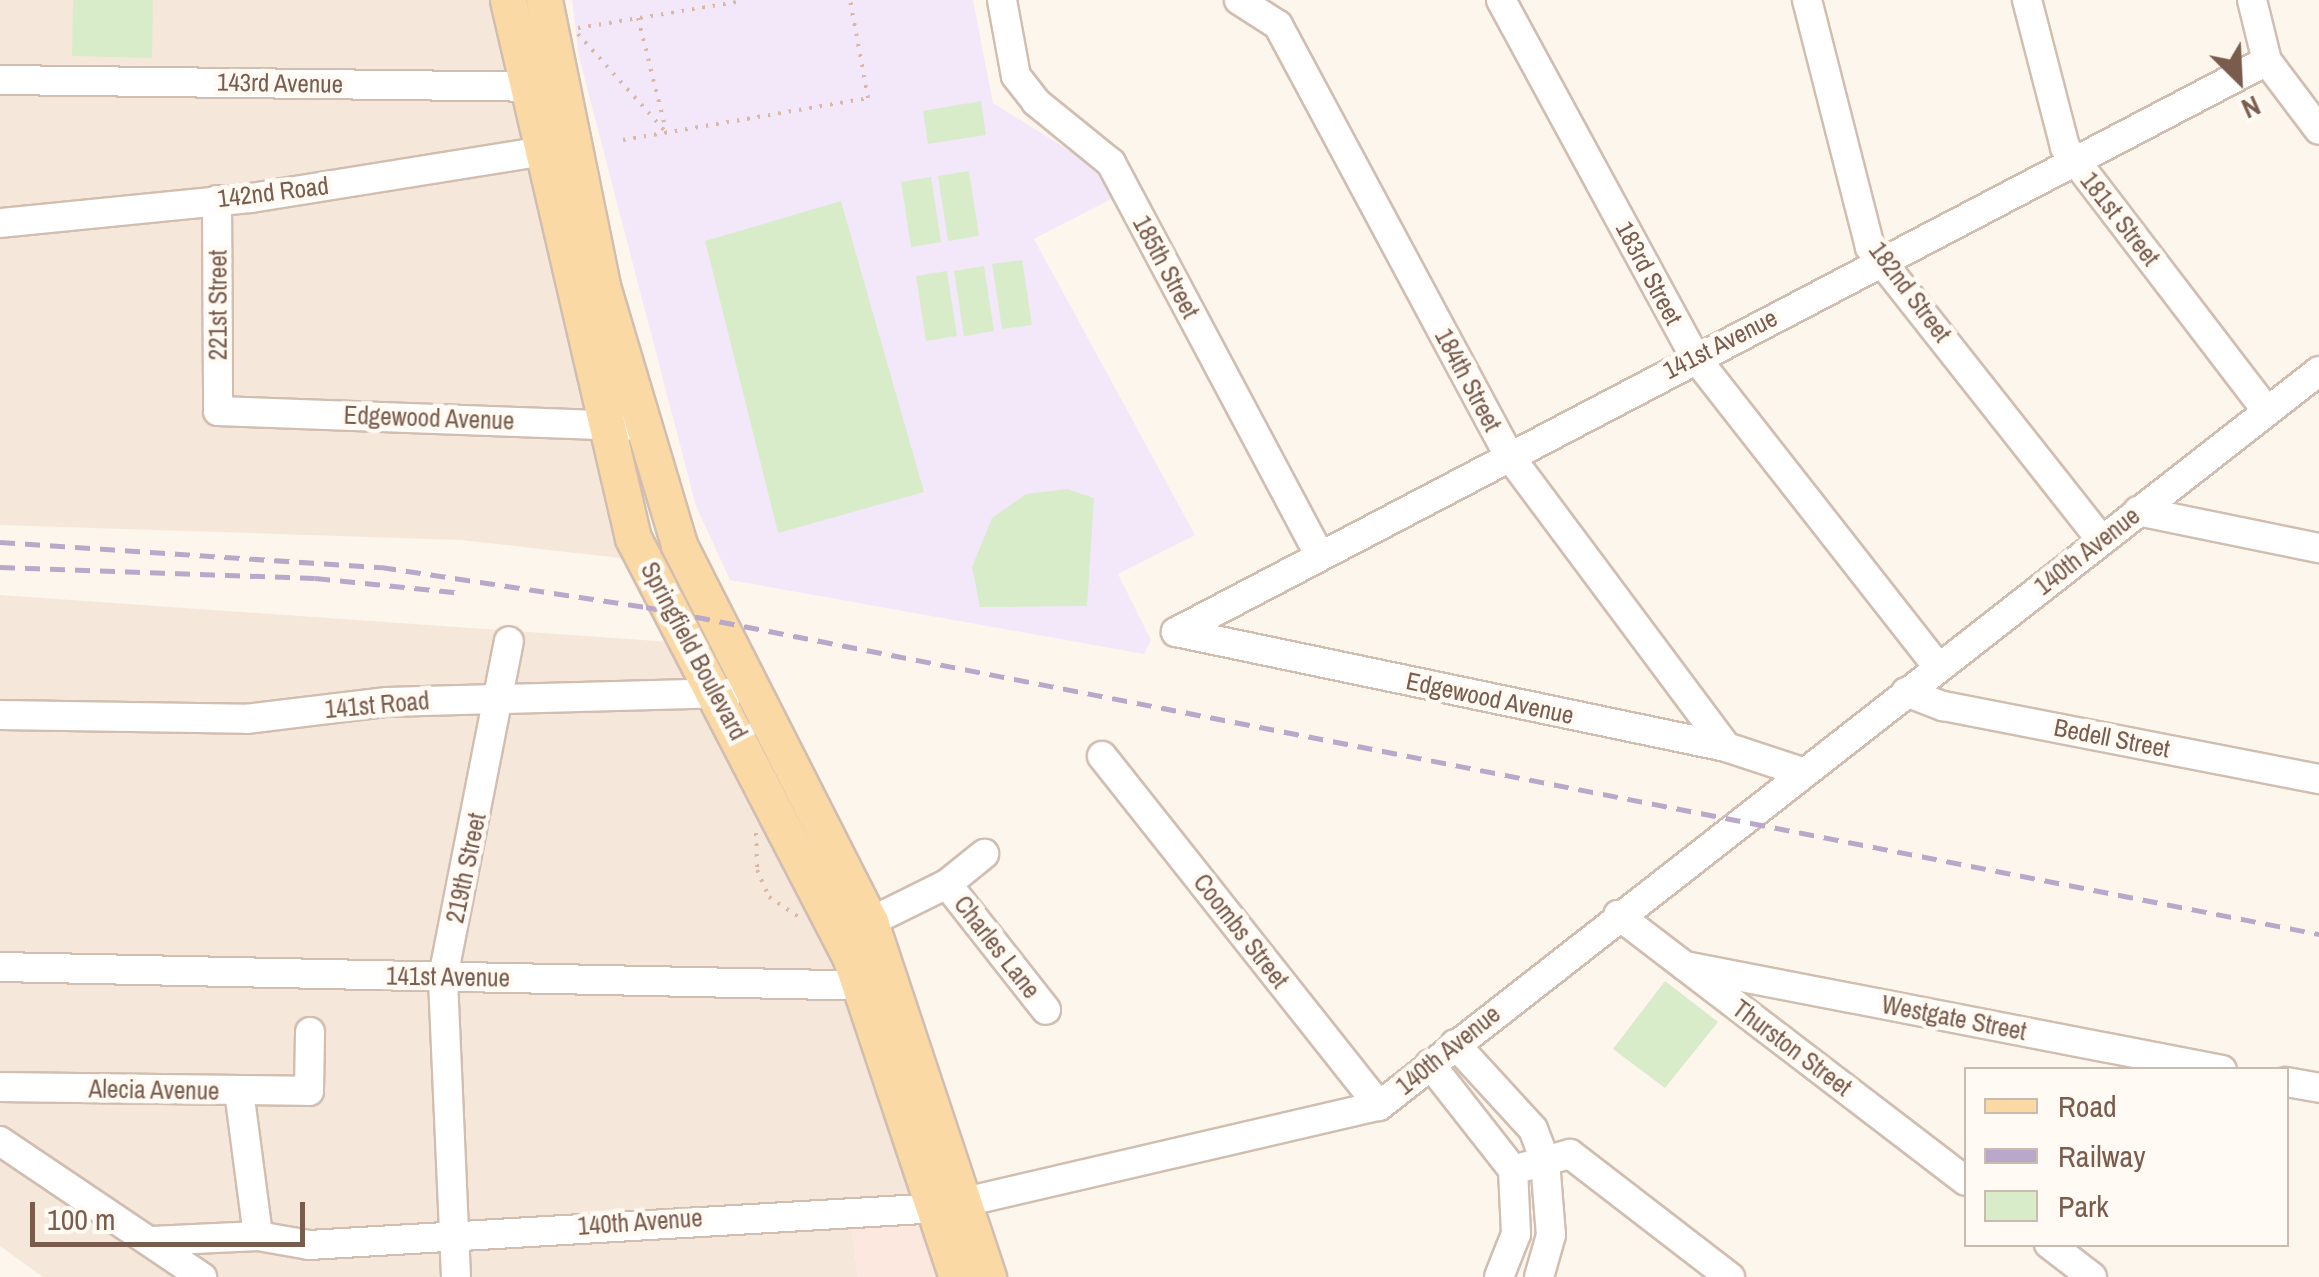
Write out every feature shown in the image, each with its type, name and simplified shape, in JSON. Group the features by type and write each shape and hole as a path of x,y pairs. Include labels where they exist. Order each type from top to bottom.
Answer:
{"main road":[{"name":"Springfield Boulevard","path":"508,0 523,86 545,151 604,425 633,538 829,910 953,1206 988,1277"},
{"name":"Springfield Boulevard","path":"544,0 559,88 579,149 602,286 640,426 679,546 870,922 896,986 953,1206 958,1277"}],"street":[{"name":"185th Street","path":"1002,0 1016,76 1036,102 1111,164 1318,554"},
{"name":"184th Street","path":"1239,0 1278,25 1508,454 1726,746"},
{"name":"183rd Street","path":"1501,0 1694,357 1938,667"},
{"name":"182nd Street","path":"1807,0 1870,246 1884,259 2100,540"},
{"name":"181st Street","path":"2027,0 2064,147 2267,411"},
{"path":"2252,0 2267,61 2319,130"},
{"name":"141st Avenue","path":"1176,632 1508,454 2267,61"},
{"name":"143rd Avenue","path":"0,80 559,88"},
{"name":"142nd Road","path":"0,223 218,200 545,151"},
{"name":"221st Street","path":"218,200 218,410"},
{"name":"140th Avenue","path":"152,1241 258,1236 310,1245 953,1206 1379,1106 2319,371"},
{"name":"Edgewood Avenue","path":"218,410 640,426"},
{"path":"2138,512 2319,548"},
{"name":"Edgewood Avenue","path":"1176,632 1726,746 1802,772"},
{"name":"219th Street","path":"456,1277 443,977 502,697 509,641"},
{"name":"Bedell Street","path":"1906,692 1943,706 2319,778"},
{"name":"141st Road","path":"0,715 246,718 502,697 755,693"},
{"name":"Coombs Street","path":"1102,756 1379,1106"},
{"path":"870,922 947,884 984,854"},
{"name":"Charles Lane","path":"947,884 1046,1010"},
{"name":"Thurston Street","path":"1618,916 1964,1179"},
{"name":"Westgate Street","path":"1685,966 2207,1067"},
{"name":"141st Avenue","path":"0,967 896,986"},
{"name":"Alecia Avenue","path":"3,1094 309,1091 310,1032"},
{"path":"1455,1044 1533,1129 1545,1162 1550,1234 1538,1277"},
{"path":"1430,1064 1513,1170 1516,1234 1500,1277"},
{"path":"2289,1083 2319,1088"},
{"path":"239,1091 258,1236"},
{"path":"0,1141 202,1277"},
{"path":"1513,1170 1570,1154 1730,1277"},
{"path":"2053,1247 2092,1277"}],"path":[{"path":"623,140 868,98 850,0"},
{"path":"666,133 569,29 736,2"},
{"path":"638,18 666,133"},
{"path":"758,830 754,843 762,883 779,909 814,918"},
{"path":"762,883 776,877"}],"shaded area":[{"path":"0,0 501,0 637,560 461,540 0,525"},
{"path":"572,0 973,0 993,103 1094,166 1115,197 1034,239 1195,535 1118,574 1151,640 1144,654 730,580 696,506 579,57"},
{"path":"0,595 685,643 817,904 923,1193 849,1203 858,1277 43,1277 0,1246"},
{"path":"923,1193 950,1277 858,1277 849,1203"}],"green space":[{"path":"73,0 153,0 152,58 72,56"},
{"path":"981,101 986,135 928,144 923,111"},
{"path":"969,171 979,236 948,241 938,176"},
{"path":"931,177 941,242 911,247 901,182"},
{"path":"841,201 924,492 778,533 705,241"},
{"path":"1022,260 1032,325 1002,329 992,264"},
{"path":"984,266 994,331 964,336 954,271"},
{"path":"947,271 957,336 926,341 916,276"},
{"path":"1067,489 1094,498 1087,606 980,607 972,567 992,518 1026,494"},
{"path":"1665,981 1718,1022 1665,1088 1613,1049"}],"railway":[{"path":"0,542 381,567 646,607 2319,934"},
{"path":"0,567 315,578 463,593"}]}
